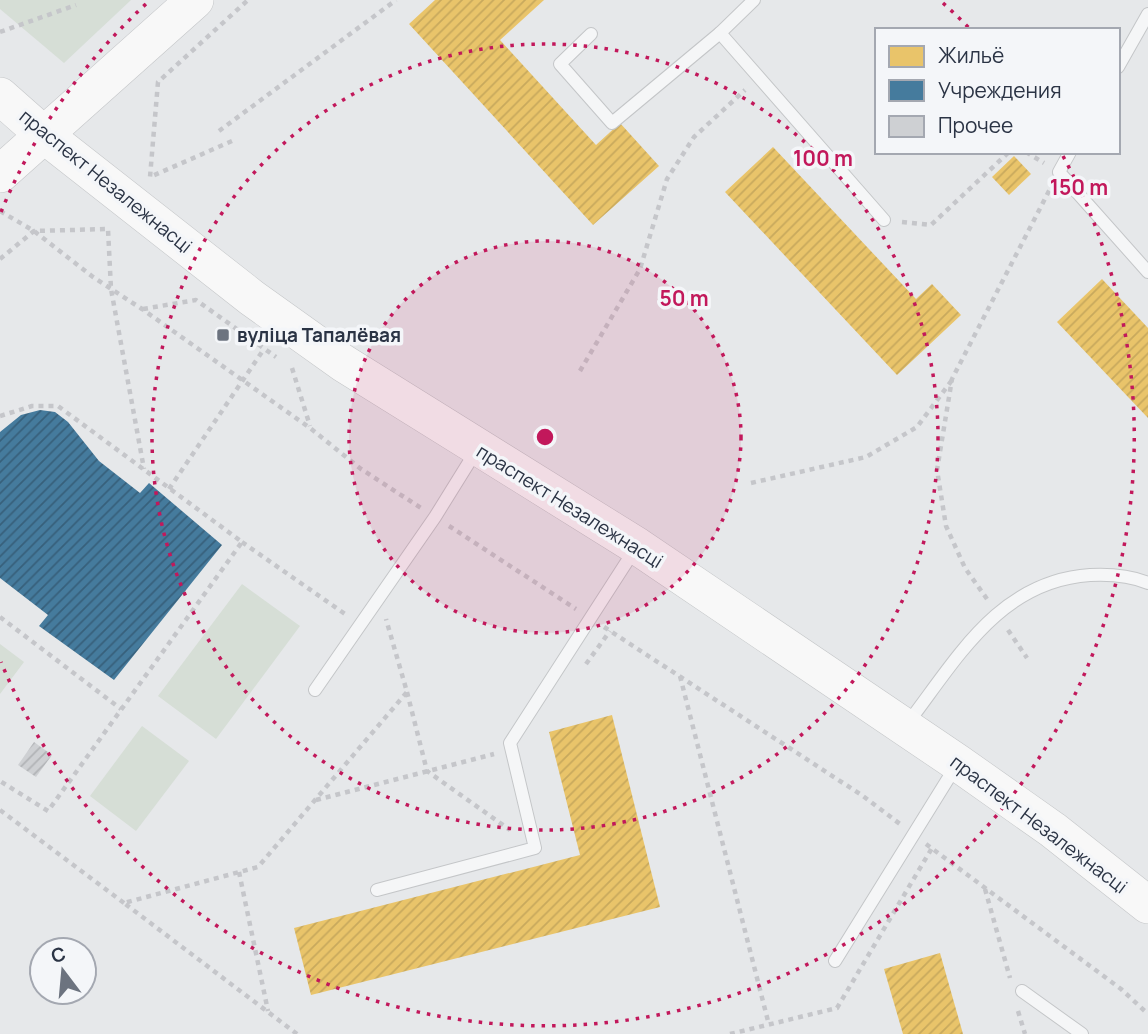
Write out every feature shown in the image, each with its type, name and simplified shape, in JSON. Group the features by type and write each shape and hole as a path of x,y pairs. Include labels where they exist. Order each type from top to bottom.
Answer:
{"main road":[{"path":"0,174 195,0"},
{"name":"праспект Незалежнасці","path":"0,96 43,134 264,306 343,363 637,546 958,763 1053,830 1148,905"}],"lane":[{"path":"591,34 560,64 612,123 720,33 754,0"},
{"path":"1120,63 1148,14"},
{"path":"720,33 884,220"},
{"path":"1069,154 1059,172 1148,272"},
{"path":"315,690 435,517 478,447"},
{"path":"377,890 535,848 510,743 637,546"},
{"path":"904,727 981,629 1019,597 1066,577 1114,574 1148,583"},
{"path":"835,961 958,763"},
{"path":"1022,991 1082,1034"}],"path":[{"path":"232,141 150,177 158,82 248,0"},
{"path":"219,131 396,0"},
{"path":"0,32 76,5"},
{"path":"580,371 640,268 667,179 694,137 759,77"},
{"path":"884,220 930,225 1007,154"},
{"path":"751,483 866,457 917,426 952,379 1059,172 1029,154"},
{"path":"0,259 34,232 108,229 111,289 144,470"},
{"path":"142,309 196,300 294,370 310,428"},
{"path":"169,488 264,349"},
{"path":"952,379 937,470 946,526 965,568 1027,658"},
{"path":"0,416 32,405 58,406 242,542 345,614 352,603"},
{"path":"413,518 420,508"},
{"path":"0,781 48,811 242,542"},
{"path":"384,613 427,771 535,848"},
{"path":"0,617 121,709"},
{"path":"586,665 610,631"},
{"path":"680,676 769,1025"},
{"path":"124,903 258,867 407,692"},
{"path":"315,800 511,749"},
{"path":"0,810 298,1034"},
{"path":"239,872 268,1012"},
{"path":"985,888 1010,981"},
{"path":"1017,1007 1025,1034"}],"shaded area":[{"path":"0,0 131,0 64,63 0,9"},
{"path":"242,584 300,626 216,739 158,696"},
{"path":"0,644 24,662 0,694"},
{"path":"142,726 189,761 136,831 90,796"}],"building: Жильё":[{"path":"435,0 544,0 500,40 596,145 620,123 659,166 593,225 409,24"},
{"path":"773,147 916,299 932,284 961,315 897,375 725,192"},
{"path":"1014,156 1031,174 1009,195 992,177"},
{"path":"1102,279 1148,328 1148,418 1057,322"},
{"path":"612,715 660,907 311,995 294,928 580,855 549,732"},
{"path":"940,953 963,1034 903,1034 884,969"}],"building: Учреждения":[{"path":"40,410 55,412 68,422 99,461 140,493 149,483 222,545 114,680 39,626 48,615 0,578 0,432 21,415"}],"building: Прочее":[{"path":"34,742 52,755 36,777 18,765"}],"place":[{"name":"вуліца Тапалёвая","path":"223,335"}]}
